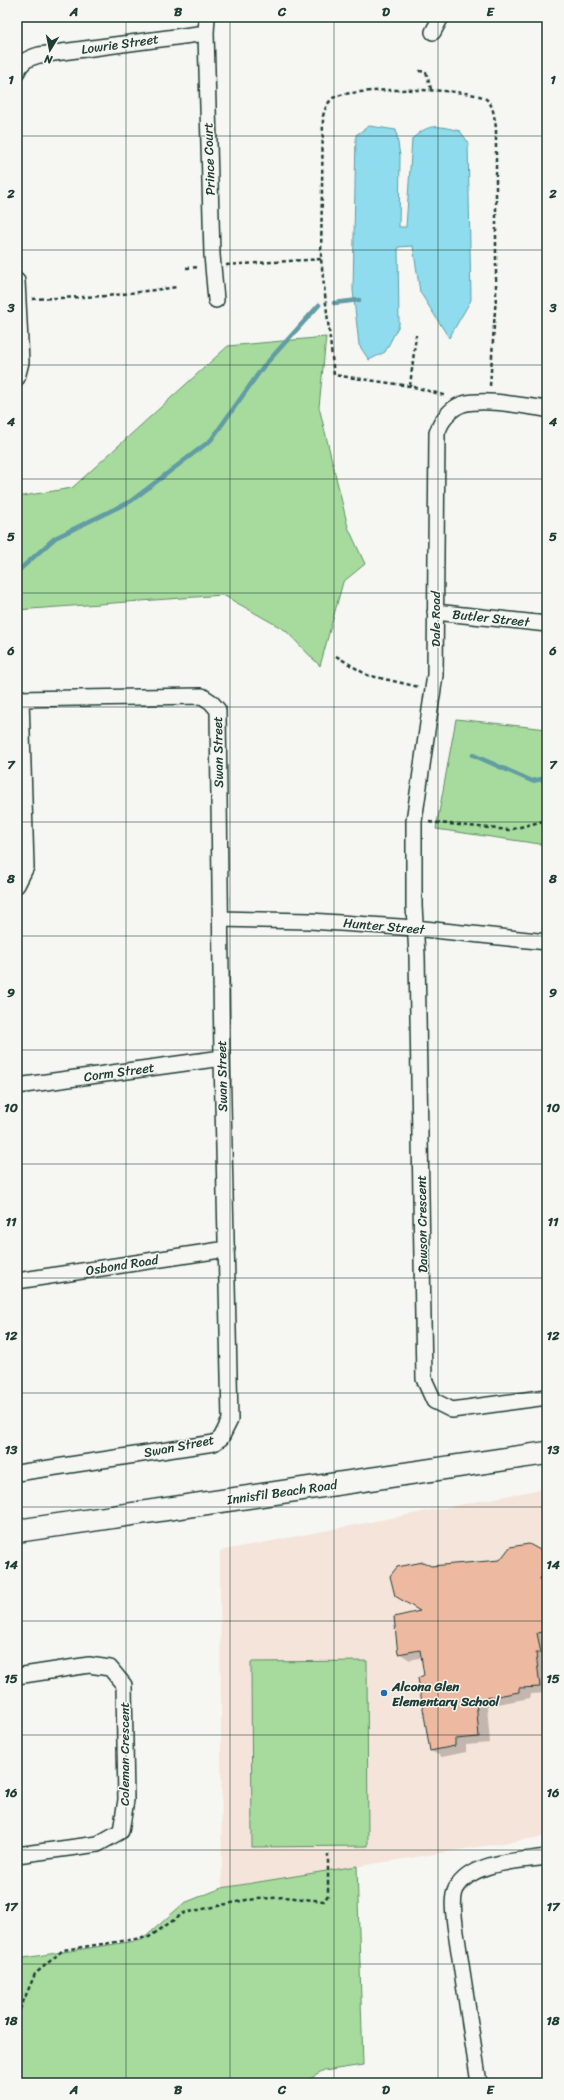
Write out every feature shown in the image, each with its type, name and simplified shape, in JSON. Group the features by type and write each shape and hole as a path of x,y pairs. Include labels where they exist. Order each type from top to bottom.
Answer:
{"main road":[{"name":"Innisfil Beach Road","path":"17,1531 547,1453"}],"street":[{"name":"Prince Court","path":"207,17 206,33 213,266 216,300"},
{"path":"434,32 441,17"},
{"name":"Lowrie Street","path":"17,72 20,64 29,58 39,55 206,33"},
{"path":"17,281 21,362 17,378"},
{"name":"Dale Road","path":"415,928 414,820 435,675 435,456 437,433 440,422 461,404 478,402 547,409"},
{"name":"Butler Street","path":"435,612 547,624"},
{"name":"Swan Street","path":"17,1473 214,1443 221,1438 230,1420 222,1058 218,710 202,696 19,699"},
{"path":"17,885 26,867 19,699"},
{"name":"Hunter Street","path":"220,919 310,920 415,928 547,942"},
{"name":"Dawson Crescent","path":"415,928 424,1379 434,1401 452,1410 547,1396"},
{"name":"Corm Street","path":"17,1086 222,1058"},
{"name":"Osbond Road","path":"17,1281 227,1249"},
{"name":"Coleman Crescent","path":"17,1676 89,1665 110,1668 124,1685 126,1800 121,1831 98,1844 17,1855"},
{"path":"479,2083 455,1926 453,1901 456,1889 466,1878 484,1867 547,1856"}],"path":[{"path":"419,71 426,72 431,90"},
{"path":"444,396 410,386 334,375 322,259 323,116 326,106 334,98 352,92 431,90 476,94 487,99 493,110 496,127 496,295 490,386"},
{"path":"186,268 322,259"},
{"path":"18,299 107,296 178,287"},
{"path":"410,386 416,335"},
{"path":"336,656 367,675 433,691"},
{"path":"414,820 509,830 547,820"},
{"path":"17,2016 35,1974 63,1950 149,1937 184,1913 246,1900 284,1897 324,1901 328,1895 328,1854"}],"shaded area":[{"name":"Alcona Glen Elementary School","path":"547,1488 547,1836 222,1888 220,1551"}],"green space":[{"path":"326,337 319,407 348,527 365,564 343,582 320,666 285,630 223,595 17,610 17,497 72,488 228,346"},
{"path":"456,719 547,729 547,845 436,829"},
{"path":"367,1661 368,1846 252,1847 251,1662"},
{"path":"357,1866 363,2065 324,2071 302,2083 17,2083 17,1959 142,1940 184,1903 222,1888"}],"water":[{"path":"369,126 396,130 400,156 399,227 406,227 412,139 424,130 440,127 460,131 468,142 471,300 449,338 420,292 413,246 398,247 399,325 385,352 369,360 359,345 353,290 356,135"}],"building":[{"path":"529,1544 542,1551 546,1572 540,1578 547,1612 547,1631 537,1633 541,1653 536,1653 540,1687 519,1688 519,1692 476,1700 479,1737 455,1739 455,1746 430,1751 418,1678 424,1675 420,1650 398,1654 394,1617 420,1611 395,1596 390,1576 397,1567 423,1562 431,1566 500,1560 510,1547"}],"waterway":[{"path":"334,303 359,300"},
{"path":"17,572 55,538 131,501 211,440 263,367 319,305"},
{"path":"473,755 532,781 547,778"}],"place":[{"name":"Alcona Glen Elementary School","path":"384,1693"}]}
